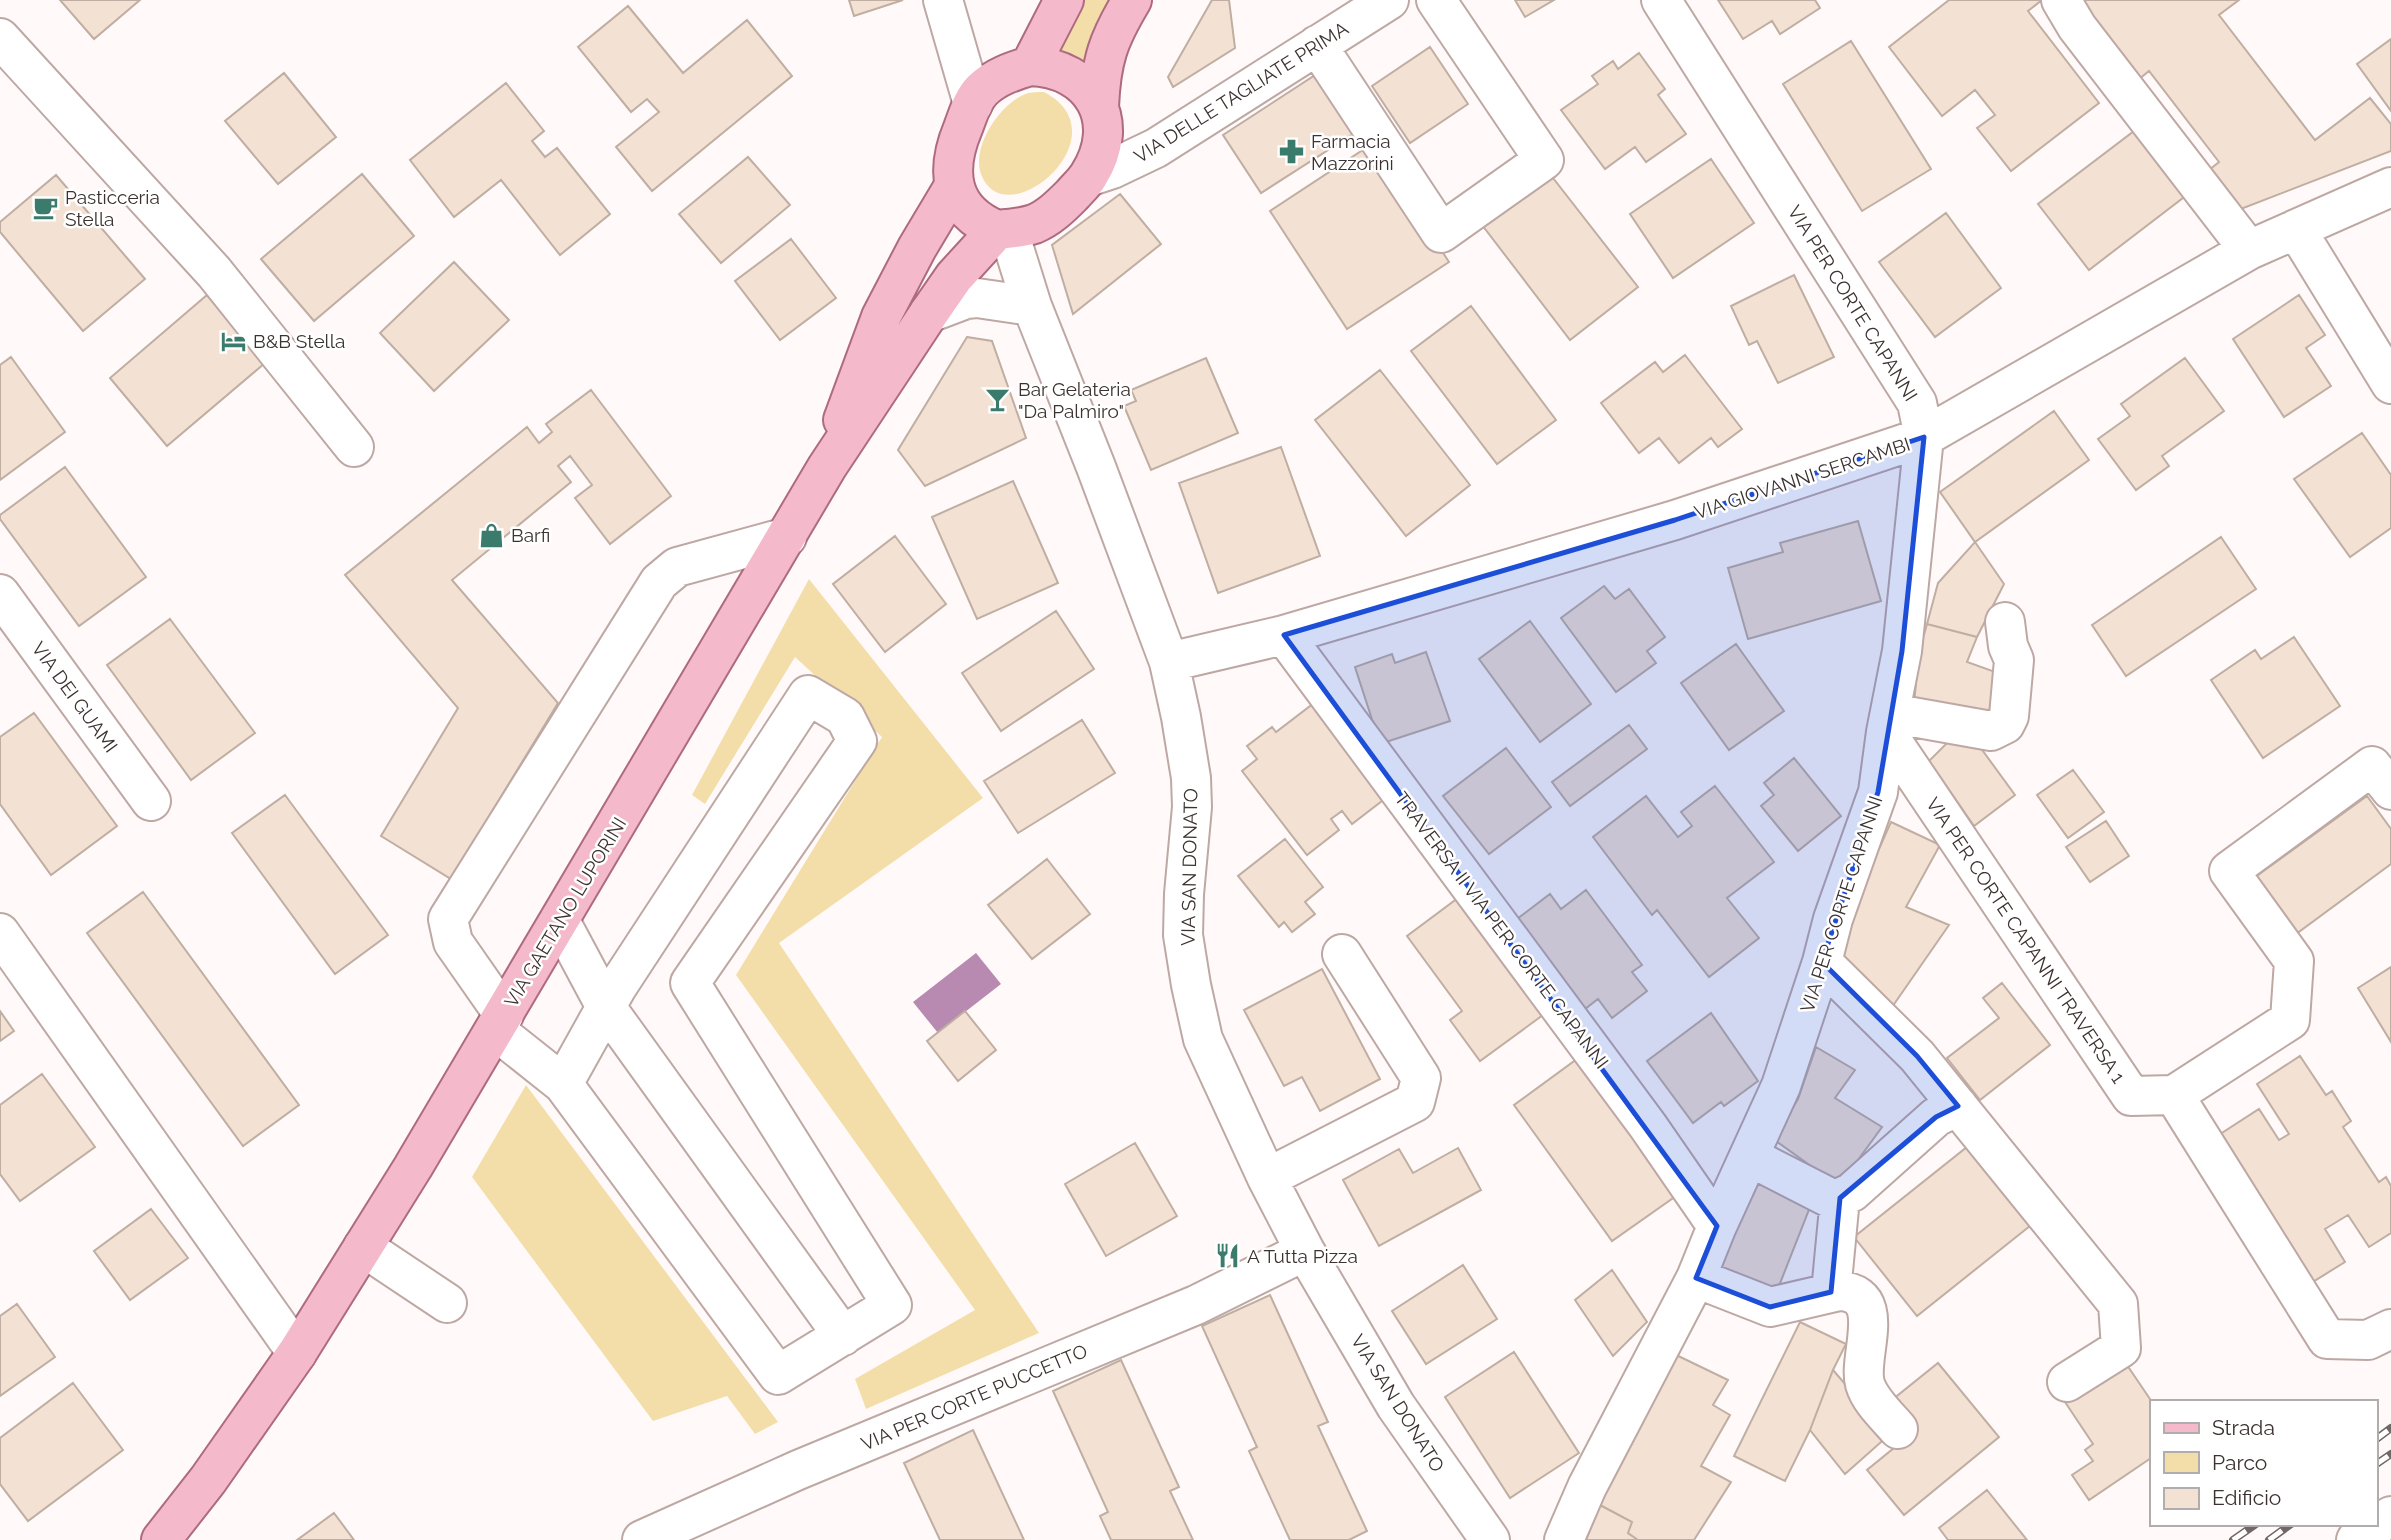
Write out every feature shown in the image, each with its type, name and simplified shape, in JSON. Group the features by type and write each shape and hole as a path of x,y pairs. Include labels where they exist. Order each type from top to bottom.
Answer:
{"main road":[{"path":"1030,66 1065,0"},
{"path":"1099,107 1087,89 1072,75 1053,68 1030,66 997,79 982,90 972,104 955,150 952,174 954,186 967,210 985,225 1003,230 1035,223 1062,205 1088,177 1101,142 1100,81 1107,46 1132,0"},
{"name":"VIA GAETANO LUPORINI","path":"827,467 881,317 916,248 954,186"},
{"name":"VIA GAETANO LUPORINI","path":"161,1540 208,1480 297,1353 363,1247 500,1023 827,467 954,277 1003,230"}],"street":[{"path":"943,0 972,104"},
{"name":"VIA DELLE TAGLIATE PRIMA","path":"1088,177 1156,148 1390,0"},
{"path":"1317,45 1441,233 1544,160 1436,0"},
{"name":"VIA PER CORTE CAPANNI","path":"1564,1540 1587,1487 1696,1278 1780,1086 1822,962 1833,919 1878,792 1902,651 1924,437 1917,403 1661,0"},
{"path":"2061,0 2077,27 2249,250"},
{"path":"0,38 214,272 354,447"},
{"name":"VIA GIOVANNI SERCAMBI","path":"1169,662 1283,635 1675,520 1924,437 2249,250 2391,187"},
{"path":"2296,229 2391,384"},
{"name":"VIA SAN DONATO","path":"1003,230 1169,662 1191,778 1192,807 1184,894 1184,935 1203,1039 1267,1178 1306,1251 1475,1536"},
{"path":"929,313 966,299 977,298 1032,306"},
{"path":"562,1084 617,987 808,695 845,717 857,741 690,983 892,1305 778,1375 562,1084 500,1023 453,942 448,919 659,582 677,567 787,537"},
{"name":"VIA DEI GUAMI","path":"0,594 151,801"},
{"path":"1888,723 1992,730 2005,724 2009,716 2014,660 2008,646 2005,622"},
{"name":"TRAVERSA II VIA PER CORTE CAPANNI","path":"1283,635 1647,1126 1717,1226"},
{"name":"VIA PER CORTE CAPANNI TRAVERSA 1","path":"1888,723 2131,1096 2174,1095"},
{"path":"2391,790 2372,766 2229,871 2294,961 2290,1020 2174,1095 2327,1339 2368,1340 2391,1329"},
{"path":"560,921 606,1007 843,1336"},
{"path":"0,933 297,1353"},
{"path":"1267,1178 1415,1102 1421,1078 1342,954"},
{"path":"1822,962 1917,1056 2118,1304 2121,1348 2067,1382"},
{"path":"1750,1157 1830,1198 1840,1198 1853,1192 1936,1118 1958,1106"},
{"path":"1831,1293 1840,1198"},
{"path":"363,1247 447,1303"},
{"name":"VIA PER CORTE PUCCETTO","path":"642,1540 798,1470 1196,1305 1306,1251"},
{"path":"1696,1278 1770,1307 1848,1291 1860,1299 1870,1318 1865,1384 1871,1397 1898,1429"},
{"path":"2356,1540 2376,1526"}],"highlighted area":[{"path":"1924,437 1902,651 1878,792 1822,962 1917,1056 1958,1106 1936,1117 1840,1198 1831,1292 1770,1307 1696,1278 1717,1226 1284,635 1675,520"}],"green space":[{"path":"1085,0 1114,0 1096,30 1083,63 1061,50"},
{"path":"1044,92 1066,111 1072,132 1066,154 1052,174 1033,188 1012,195 994,191 981,174 980,151 984,138 999,115 1018,98 1028,93"},
{"path":"809,579 983,798 779,943 1039,1333 866,1409 855,1379 975,1310 736,975 882,737 795,657 705,804 692,795"},
{"path":"526,1085 778,1422 755,1434 727,1396 653,1421 472,1177"}],"shaded area":[{"path":"976,953 1001,984 938,1033 913,1002"}],"building":[{"path":"60,0 140,0 94,39"},
{"path":"849,0 903,0 854,16"},
{"path":"1212,0 1229,0 1235,48 1173,87 1168,77"},
{"path":"1515,0 1554,0 1525,17"},
{"path":"1718,0 1815,0 1820,8 1780,34 1772,21 1743,39"},
{"path":"1949,0 2042,0 2028,11 2099,103 2011,171 1977,128 1995,115 1975,90 1942,116 1889,47"},
{"path":"2077,0 2239,0 2219,15 2315,140 2370,98 2391,124 2391,151 2233,212 2204,174 2219,162 2149,71 2138,80"},
{"path":"628,6 683,73 747,20 792,76 652,191 616,147 659,112 647,99 631,112 578,47"},
{"path":"2391,39 2391,111 2357,64"},
{"path":"1851,41 1931,169 1862,211 1783,84"},
{"path":"1430,47 1468,104 1410,143 1372,86"},
{"path":"1639,53 1665,89 1658,95 1686,134 1646,162 1635,147 1605,169 1561,110 1598,84 1592,76 1613,61 1618,69"},
{"path":"1326,68 1364,127 1261,193 1223,135"},
{"path":"284,73 336,137 278,184 225,121"},
{"path":"506,83 544,131 532,141 545,157 557,148 610,214 560,255 501,180 454,217 410,160"},
{"path":"2142,125 2192,191 2089,270 2038,204"},
{"path":"1372,144 1449,262 1347,329 1270,211"},
{"path":"748,157 790,205 721,263 679,214"},
{"path":"1711,159 1754,223 1673,278 1630,214"},
{"path":"1546,169 1638,287 1570,340 1479,221"},
{"path":"362,174 414,236 314,321 261,259"},
{"path":"56,175 145,279 83,331 0,232 0,222"},
{"path":"1120,194 1161,244 1073,314 1052,245"},
{"path":"1946,213 2001,288 1935,337 1879,262"},
{"path":"791,239 836,298 780,340 735,281"},
{"path":"454,262 509,320 434,391 380,333"},
{"path":"1794,275 1834,357 1778,383 1757,341 1749,345 1731,306"},
{"path":"207,295 265,363 167,446 110,378"},
{"path":"2299,295 2325,335 2306,348 2331,386 2284,417 2233,339"},
{"path":"1471,306 1556,420 1497,464 1411,351"},
{"path":"967,337 992,341 1026,438 925,486 898,450"},
{"path":"1685,355 1742,429 1718,447 1711,438 1679,463 1659,438 1639,453 1601,403 1655,362 1663,372"},
{"path":"11,357 65,432 0,480 0,365"},
{"path":"1206,358 1238,433 1151,470 1124,406 1136,401 1131,390"},
{"path":"2185,358 2224,411 2162,456 2169,466 2136,490 2098,439 2130,416 2121,404"},
{"path":"1380,370 1470,485 1406,536 1315,420"},
{"path":"591,390 671,496 610,544 575,498 592,485 570,456 558,466 571,482 452,580 558,703 451,879 381,836 458,708 345,575 527,427 539,443 552,432 546,424"},
{"path":"2054,411 2089,460 1975,542 1940,492"},
{"path":"2362,433 2391,475 2391,528 2350,557 2294,479"},
{"path":"1281,447 1320,556 1218,593 1179,483"},
{"path":"65,467 146,577 79,626 0,519 0,515"},
{"path":"1013,481 1058,583 977,619 932,517"},
{"path":"1858,521 1881,601 1748,639 1728,568 1783,552 1780,543"},
{"path":"895,536 946,604 885,652 833,584"},
{"path":"2221,537 2256,589 2126,676 2092,625"},
{"path":"1975,542 2004,584 1977,637 1927,624 1938,583"},
{"path":"1604,586 1615,599 1629,589 1665,637 1647,651 1656,663 1616,692 1561,618"},
{"path":"1056,611 1094,669 1001,731 962,673"},
{"path":"170,619 255,733 191,780 107,665"},
{"path":"1530,621 1591,704 1540,742 1479,659"},
{"path":"1927,624 1977,637 1967,662 2001,674 1986,720 1914,704 1919,652"},
{"path":"2294,637 2340,706 2263,758 2211,680 2255,650 2261,659"},
{"path":"1736,644 1784,711 1729,750 1681,683"},
{"path":"1426,652 1450,721 1380,744 1355,667 1392,654 1395,663"},
{"path":"1318,700 1391,794 1352,824 1342,811 1331,819 1339,830 1307,855 1242,771 1257,759 1247,746 1272,727 1276,732"},
{"path":"34,713 117,826 51,875 0,804 0,737"},
{"path":"1082,720 1115,773 1018,833 984,781"},
{"path":"1629,725 1647,749 1570,806 1552,782"},
{"path":"1955,735 1972,736 2015,795 1974,826 1929,761"},
{"path":"1506,748 1551,807 1489,854 1443,796"},
{"path":"1794,758 1841,816 1798,851 1761,806 1774,795 1764,783"},
{"path":"2073,770 2104,812 2068,838 2037,795"},
{"path":"1715,786 1774,862 1727,898 1759,938 1709,977 1657,910 1652,915 1593,837 1646,796 1678,837 1692,826 1681,812"},
{"path":"285,795 388,935 335,974 232,833"},
{"path":"2367,796 2391,829 2391,864 2296,934 2254,878"},
{"path":"2106,821 2129,856 2090,882 2066,847"},
{"path":"1891,822 1940,845 1906,907 1949,925 1890,1010 1836,961 1848,918"},
{"path":"1285,839 1323,887 1305,902 1315,914 1292,932 1284,922 1279,927 1238,876"},
{"path":"1047,859 1090,914 1032,959 988,905"},
{"path":"1586,890 1642,965 1632,972 1647,991 1612,1018 1598,999 1585,1009 1517,919 1550,894 1561,909"},
{"path":"143,892 299,1105 243,1146 87,933"},
{"path":"1458,898 1543,1015 1480,1061 1450,1020 1462,1011 1407,936"},
{"path":"2391,967 2391,1042 2358,988"},
{"path":"1322,969 1380,1079 1320,1111 1302,1077 1284,1086 1244,1010"},
{"path":"2002,983 2050,1045 1980,1100 1947,1058 1999,1018 1983,998"},
{"path":"0,1011 14,1031 0,1041"},
{"path":"965,1011 996,1050 958,1081 927,1041"},
{"path":"1711,1013 1758,1081 1724,1106 1721,1102 1693,1123 1647,1061"},
{"path":"1816,1047 1855,1070 1835,1098 1882,1127 1839,1186 1773,1139 1798,1099"},
{"path":"2300,1056 2326,1095 2332,1091 2351,1121 2343,1127 2379,1182 2386,1177 2391,1186 2391,1233 2369,1247 2348,1215 2325,1229 2345,1262 2303,1288 2211,1140 2259,1109 2279,1140 2289,1134 2257,1084"},
{"path":"1577,1059 1676,1196 1612,1241 1514,1105"},
{"path":"42,1074 95,1147 20,1201 0,1174 0,1105"},
{"path":"1135,1143 1177,1216 1106,1256 1065,1184"},
{"path":"1972,1143 2035,1222 1917,1316 1854,1237"},
{"path":"1458,1148 1481,1190 1379,1246 1343,1180 1399,1149 1413,1173"},
{"path":"1748,1176 1812,1202 1777,1291 1713,1266"},
{"path":"151,1209 188,1258 130,1300 94,1251"},
{"path":"1463,1265 1497,1319 1426,1364 1392,1311"},
{"path":"1612,1270 1647,1322 1613,1356 1575,1300"},
{"path":"1270,1295 1328,1422 1318,1426 1367,1531 1349,1540 1290,1540 1249,1451 1257,1447 1202,1326"},
{"path":"17,1304 55,1357 0,1396 0,1316"},
{"path":"1800,1322 1846,1344 1785,1481 1734,1456"},
{"path":"1514,1352 1579,1453 1510,1498 1445,1397"},
{"path":"1670,1352 1728,1380 1713,1405 1730,1415 1701,1466 1731,1482 1694,1540 1638,1540 1628,1533 1632,1522 1600,1505"},
{"path":"1121,1360 1179,1487 1170,1491 1193,1540 1111,1540 1100,1516 1108,1512 1053,1391"},
{"path":"1938,1363 1999,1437 1904,1515 1867,1470 1916,1430 1892,1400"},
{"path":"2127,1365 2151,1400 2150,1459 2089,1500 2072,1475 2093,1461 2085,1450 2093,1444 2059,1393"},
{"path":"1833,1370 1889,1435 1845,1474 1810,1430"},
{"path":"73,1383 123,1450 28,1521 0,1484 0,1438"},
{"path":"973,1430 1024,1540 940,1540 904,1463"},
{"path":"1987,1490 2027,1540 1948,1540 1939,1528"},
{"path":"1600,1505 1632,1522 1628,1533 1638,1540 1586,1540"},
{"path":"334,1513 354,1540 297,1540"}],"railway":[{"path":"2377,1438 2391,1428"},
{"path":"2377,1464 2391,1454"},
{"path":"2233,1540 2253,1526"},
{"path":"2269,1540 2288,1526"}],"place":[{"name":"Farmacia Mazzorini","path":"1291,152"},
{"name":"Pasticceria Stella","path":"45,208"},
{"name":"B&B Stella","path":"233,341"},
{"name":"Bar Gelateria \"Da Palmiro\"","path":"998,400"},
{"name":"Barfi","path":"491,535"},
{"name":"A Tutta Pizza","path":"1227,1256"}]}
